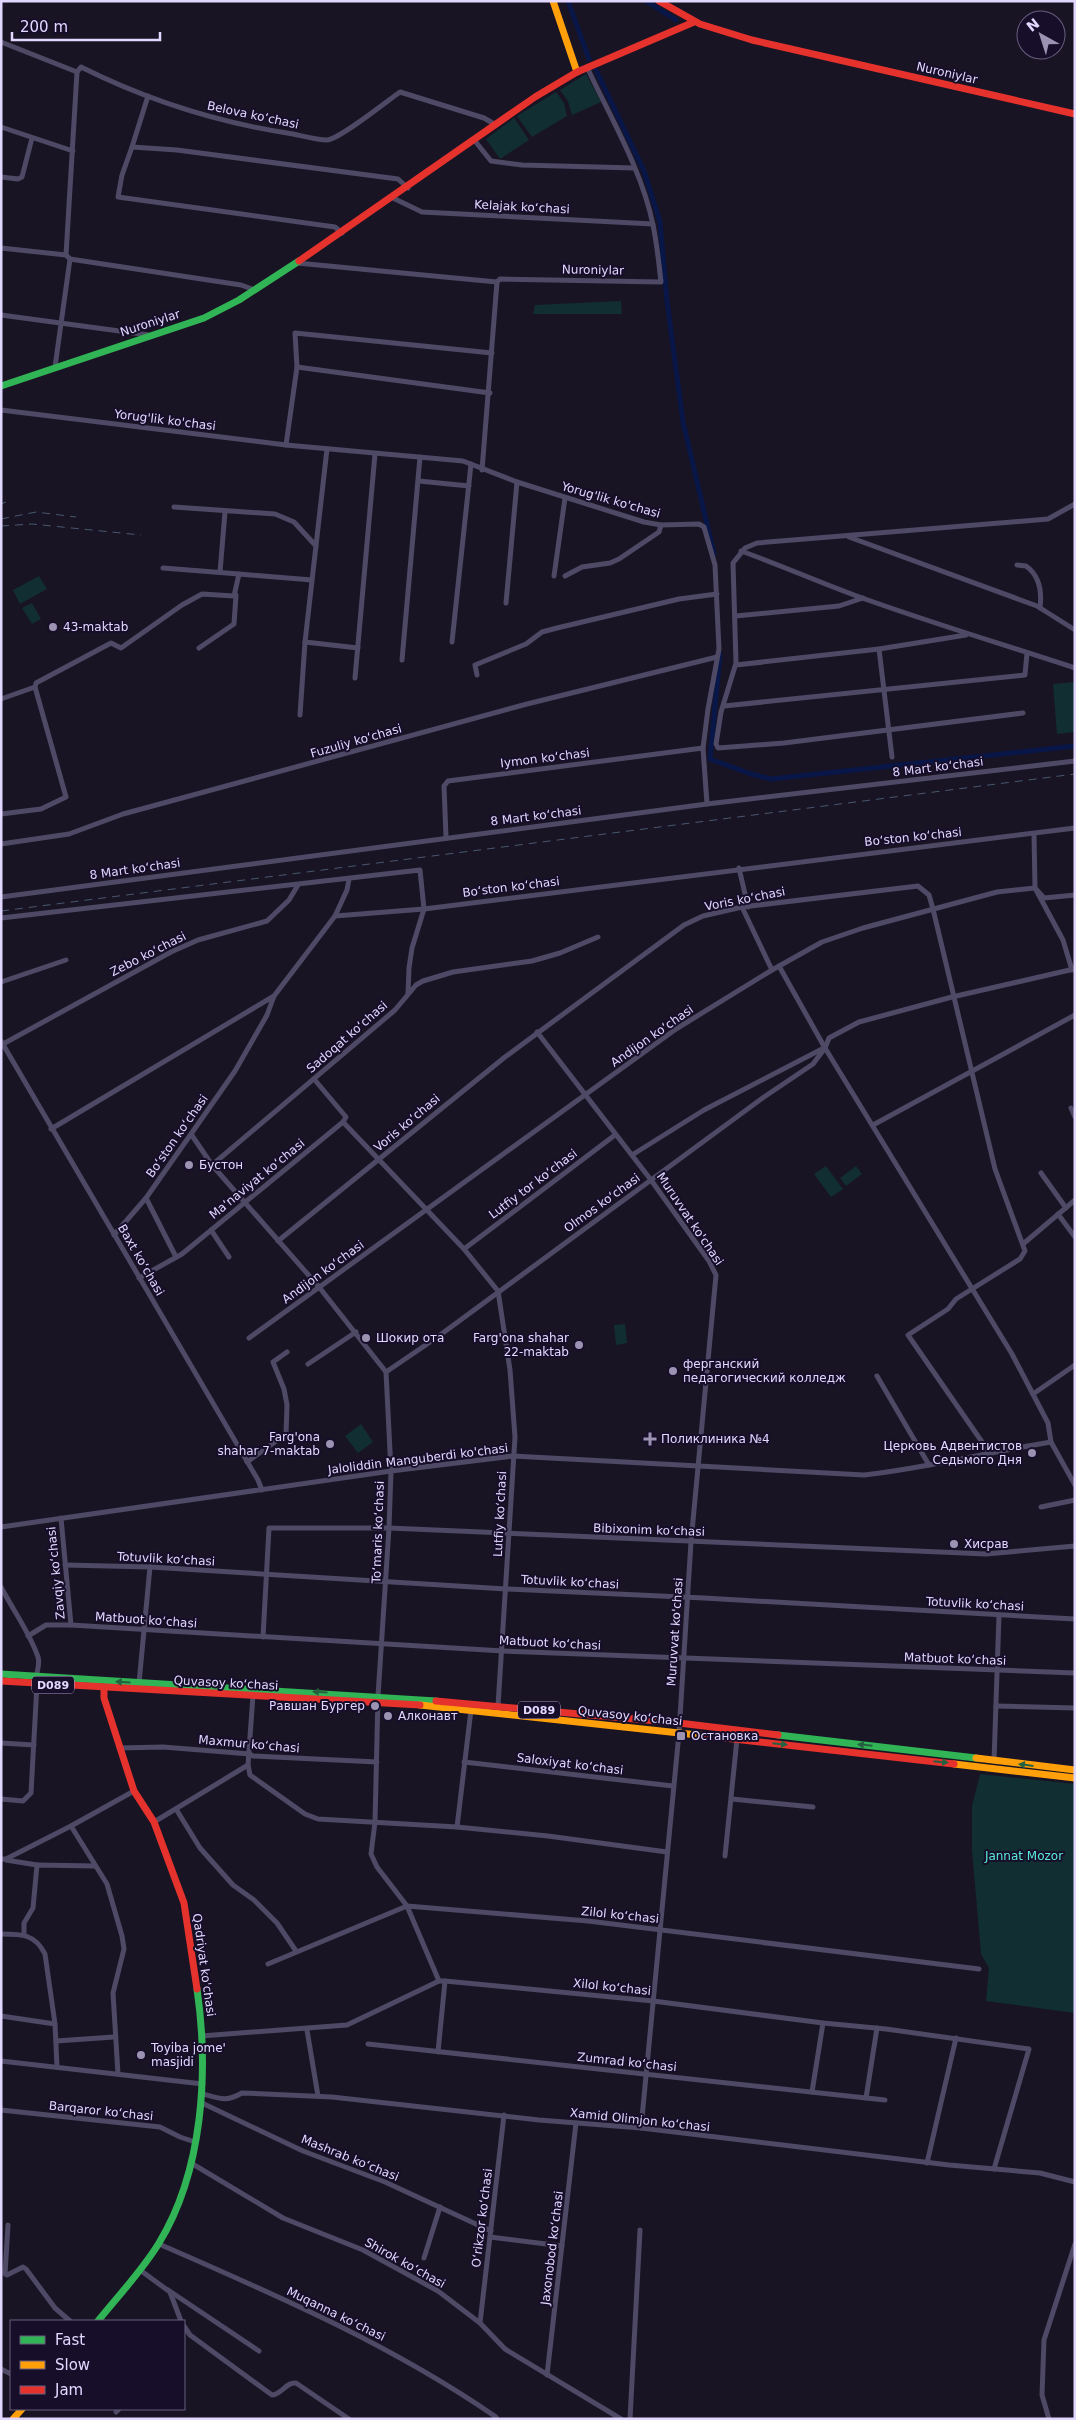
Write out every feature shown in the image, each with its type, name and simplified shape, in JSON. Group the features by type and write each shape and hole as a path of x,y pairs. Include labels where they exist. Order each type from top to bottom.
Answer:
{"main road":[{"path":"553,1 578,72"},
{"path":"659,1 694,22"},
{"name":"Nuroniylar","path":"1,386 204,318 255,290 297,263 408,188 496,125 587,66 694,22 752,40 1075,114"},
{"name":"Quvasoy koʻchasi","path":"1,1674 104,1688 379,1699 1075,1778"},
{"name":"Quvasoy koʻchasi","path":"1,1681 36,1680 139,1683 498,1706 679,1723 1075,1770"},
{"name":"Qadriyat ko'chasi","path":"99,2320 140,2270 158,2244 180,2202 196,2142 203,2094 201,2036 192,1950 184,1902 154,1822 134,1791 104,1698 104,1688"}],"street":[{"name":"Belova koʻchasi","path":"1,42 77,72 81,67 168,104 251,127 328,140 346,130 400,92 484,118 496,125"},
{"name":"Nuroniylar","path":"297,263 497,282 500,279 661,282 653,224 634,168 587,66"},
{"path":"55,367 68,257 77,72"},
{"path":"148,96 122,174 118,197 335,227 342,233"},
{"path":"1,127 73,151"},
{"path":"1,177 18,179 22,177 32,138"},
{"path":"475,141 491,161 522,165 634,168"},
{"path":"132,146 398,179 408,188"},
{"name":"Kelajak koʻchasi","path":"393,198 422,212 653,224"},
{"path":"1,248 241,285 255,290"},
{"path":"482,470 490,392 497,282"},
{"path":"1,315 150,335"},
{"path":"286,445 297,367 295,334 492,353"},
{"path":"297,367 490,392"},
{"name":"Yorug'lik ko'chasi","path":"1,410 286,445 463,461 482,470 565,498 661,525 699,524 704,527 714,554 719,649 703,748 707,804"},
{"path":"300,715 305,642 327,449"},
{"path":"355,678 375,454"},
{"path":"402,660 420,457"},
{"path":"452,642 471,464"},
{"path":"419,481 468,486"},
{"path":"506,603 516,482"},
{"path":"554,576 565,498"},
{"path":"1024,713 889,730 718,748 716,738 736,665 736,616 732,568 735,559 741,551 757,543 839,536 849,537 1048,519 1075,504"},
{"path":"174,508 275,514 294,522 316,546"},
{"path":"220,572 225,512"},
{"path":"565,576 582,567 610,563 620,559 659,532 661,525"},
{"path":"849,537 1040,608 1075,630"},
{"path":"741,551 778,563 863,598 968,635 1075,668"},
{"path":"1017,565 1026,566 1036,577 1042,592 1040,608"},
{"path":"163,568 312,580"},
{"path":"199,648 234,624 239,574"},
{"path":"1,700 35,687 36,683 111,643 121,648 182,604 202,594 236,595"},
{"path":"477,675 475,665 526,644 542,632 639,608 717,594"},
{"path":"736,616 839,606 863,598"},
{"path":"736,665 879,649 968,635"},
{"path":"305,642 358,648"},
{"path":"879,649 892,757"},
{"path":"724,706 1025,675 1027,653"},
{"name":"Fuzuliy koʻchasi","path":"1,844 69,834 123,814 471,719 717,657"},
{"path":"1,806 2,814 41,809 66,797 35,687"},
{"name":"Iymon koʻchasi","path":"446,837 444,786 448,781 703,748"},
{"name":"8 Mart koʻchasi","path":"1,897 446,837 1075,761"},
{"name":"Boʻston koʻchasi","path":"114,1235 146,1198 235,1071 267,1015 274,996 335,916 424,909 739,868 1075,828"},
{"path":"1034,834 1035,888 1063,940 1073,969"},
{"path":"739,868 745,907 772,970"},
{"path":"1,918 420,870 424,909 412,948 408,994"},
{"path":"335,916 347,890 349,879"},
{"name":"Zebo koʻchasi","path":"2,1043 171,952 198,940 267,921 289,900 298,885"},
{"name":"Voris koʻchasi","path":"278,1241 425,1120 537,1032 684,925 703,916 745,907 918,886 929,895 970,1073 995,1169 1023,1244"},
{"path":"1035,888 1044,898 1075,895"},
{"name":"Andijon koʻchasi","path":"249,1338 676,1029 772,970 822,942 863,928 997,892 1035,888"},
{"name":"Sadoqat koʻchasi","path":"212,1165 395,1010 408,994 423,981 453,972 532,960 567,951 598,937"},
{"path":"1,982 66,960"},
{"path":"779,966 825,1048 1012,1354 1048,1422 1051,1442 1075,1485"},
{"name":"Olmos koʻchasi","path":"386,1372 436,1338 764,1097 813,1064 825,1048 829,1038 836,1032 859,1022 952,997 1073,969"},
{"path":"51,1129 274,996"},
{"path":"873,1124 1075,1015"},
{"name":"Muruvvat ko'chasi","path":"537,1032 651,1180 709,1261 716,1275 691,1542 682,1659 679,1733"},
{"name":"Baxt koʻchasi","path":"2,1043 262,1490"},
{"path":"632,1155 704,1110 825,1048"},
{"path":"314,1079 346,1117 343,1122 379,1159"},
{"path":"1071,1108 1075,1117"},
{"name":"Maʻnaviyat koʻchasi","path":"139,1278 176,1257 343,1122"},
{"path":"191,1134 212,1165 319,1287 386,1372"},
{"name":"Lutfiy tor koʻchasi","path":"464,1249 615,1135"},
{"name":"Lutfiy koʻchasi","path":"379,1159 464,1249 498,1291 504,1319 514,1413 514,1456 498,1706"},
{"path":"1041,1173 1066,1208"},
{"path":"146,1198 176,1257"},
{"path":"989,1452 908,1335 948,1309 956,1299 1024,1255 1023,1244 1075,1200"},
{"path":"1058,1214 1075,1237"},
{"path":"211,1230 229,1257"},
{"path":"308,1364 356,1332"},
{"path":"247,1462 286,1434 287,1405 284,1389 273,1362 287,1352"},
{"path":"1033,1394 1075,1365"},
{"name":"Toʻmaris koʻchasi","path":"386,1372 391,1471 379,1699 375,1822 371,1854 377,1867 407,1906 439,1982"},
{"path":"877,1376 929,1465"},
{"name":"Jaloliddin Manguberdi ko'chasi","path":"1,1527 391,1471 514,1456 864,1476 1051,1442"},
{"path":"1041,1507 1075,1500"},
{"name":"Zavqiy koʻchasi","path":"61,1518 71,1625"},
{"name":"Bibixonim koʻchasi","path":"267,1574 268,1528 389,1528 986,1554 1075,1546"},
{"name":"Totuvlik koʻchasi","path":"65,1565 150,1567 506,1589 1075,1619"},
{"path":"139,1683 150,1567"},
{"path":"263,1638 267,1574"},
{"path":"1,1588 28,1636 39,1664 36,1680 30,1796 23,1801 1,1799"},
{"path":"994,1761 999,1615"},
{"name":"Matbuot koʻchasi","path":"28,1636 46,1625 71,1625 144,1631 503,1651 1075,1673"},
{"path":"256,1695 248,1765 250,1775 305,1814 318,1819 457,1827 548,1836 667,1852"},
{"path":"996,1706 1075,1708"},
{"path":"457,1827 468,1710"},
{"path":"641,2128 679,1733"},
{"path":"725,1856 738,1739"},
{"path":"1,1743 34,1745"},
{"name":"Maxmur koʻchasi","path":"119,1748 163,1747 250,1754 254,1756 378,1762"},
{"name":"Saloxiyat koʻchasi","path":"464,1762 673,1786"},
{"path":"154,1822 248,1765"},
{"path":"3,1859 71,1826 134,1791"},
{"path":"732,1799 813,1807"},
{"path":"176,1809 200,1848 233,1884 254,1900 277,1923 296,1951"},
{"path":"71,1826 94,1866 107,1884 119,1919 123,1943 122,1956 113,1993 114,2037 118,2074"},
{"path":"3,1859 37,1865 94,1866"},
{"path":"24,1934 24,1923 34,1903 37,1865"},
{"name":"Zilol koʻchasi","path":"268,1964 407,1906 588,1921 979,1968"},
{"path":"1,1934 24,1934 31,1936 40,1945 45,1954 55,2024 57,2067"},
{"path":"438,2052 445,1981"},
{"name":"Xilol koʻchasi","path":"201,2036 307,2030 347,2025 439,1982 445,1981 654,2001 956,2038 1029,2049 994,2169"},
{"path":"1,2016 55,2024"},
{"path":"812,2092 823,2023"},
{"path":"866,2098 877,2028"},
{"path":"307,2030 318,2096"},
{"path":"56,2041 114,2037"},
{"path":"927,2162 956,2038"},
{"name":"Zumrad koʻchasi","path":"368,2044 885,2100"},
{"path":"1,2061 203,2084"},
{"name":"Xamid Olimjon koʻchasi","path":"203,2094 232,2100 242,2093 318,2096 641,2128 927,2162 1040,2172 1075,2182"},
{"name":"Mashrab koʻchasi","path":"202,2103 303,2150 385,2182 440,2207 490,2234 562,2246"},
{"name":"Barqaror koʻchasi","path":"1,2110 160,2127 180,2138 196,2142"},
{"name":"Oʻrikzor koʻchasi","path":"480,2323 504,2115"},
{"name":"Jaxonobod koʻchasi","path":"547,2375 576,2123"},
{"name":"Shirok koʻchasi","path":"191,2163 283,2218 363,2250 438,2291 480,2323 505,2349 621,2419"},
{"path":"424,2258 440,2207"},
{"path":"8,2225 5,2274 7,2275 23,2267 26,2269 55,2308 69,2320"},
{"path":"630,2419 640,2230"},
{"name":"Muqanna koʻchasi","path":"158,2244 353,2331 460,2392 496,2417"},
{"path":"1049,2419 1042,2395 1044,2340 1075,2244"},
{"path":"140,2270 259,2351"},
{"path":"168,2290 181,2320"},
{"path":"185,2328 190,2336 272,2394 277,2394 290,2384 296,2383 349,2419"}],"green space":[{"path":"586,74 601,102 572,115 568,101 560,90"},
{"path":"556,92 564,103 567,116 532,137 517,116"},
{"path":"514,118 529,140 500,159 486,139"},
{"path":"621,301 622,314 533,314 535,305"},
{"path":"39,576 47,589 20,604 13,590"},
{"path":"32,603 41,619 32,624 22,608"},
{"path":"1075,682 1075,732 1057,734 1053,684"},
{"path":"826,1166 843,1189 831,1197 814,1174"},
{"path":"856,1166 862,1174 846,1186 840,1178"},
{"path":"625,1324 627,1343 616,1345 614,1325"},
{"path":"361,1424 373,1442 358,1453 345,1436"},
{"name":"Jannat Mozor","path":"980,1774 1075,1784 1074,2013 986,2001 989,1968 981,1954 972,1850 972,1806"}],"waterway":[{"path":"568,1 589,59"},
{"path":"646,1 676,20"},
{"path":"596,70 644,171 660,222 667,301 683,422 714,554"},
{"path":"720,654 710,759 751,774 771,779 1075,746"}],"railway":[{"path":"1,504 6,502"},
{"path":"1,519 36,512 76,517"},
{"path":"1,526 32,524 141,535"},
{"path":"1,911 1075,774"}],"traffic: fast":[{"path":"1,386 204,318 239,300 299,261"},
{"path":"1,1674 436,1701"},
{"path":"778,1735 976,1758"},
{"path":"99,2320 138,2273 159,2243 174,2215 185,2184 194,2153 202,2086 201,2021 197,1989"}],"traffic: slow":[{"path":"553,1 577,72"},
{"path":"420,1705 707,1736"},
{"path":"976,1758 1075,1770"},
{"path":"954,1764 1075,1778"},
{"path":"13,2419 21,2410"}],"traffic: jam":[{"path":"659,1 700,24 752,40 1075,114"},
{"path":"299,261 535,97 577,72 694,22"},
{"path":"1,1681 420,1705"},
{"path":"104,1688 104,1698 134,1791 154,1822 184,1903 197,1989"},
{"path":"436,1701 679,1723 778,1735"},
{"path":"707,1736 954,1764"}],"place":[{"name":"43-maktab","path":"53,627"},
{"name":"Бустон","path":"189,1165"},
{"name":"Шокир ота","path":"366,1338"},
{"name":"Farg'ona shahar 22-maktab","path":"579,1345"},
{"name":"ферганский педагогический колледж","path":"673,1371"},
{"name":"Поликлиника №4","path":"650,1439"},
{"name":"Farg'ona shahar 7-maktab","path":"330,1444"},
{"name":"Церковь Адвентистов Седьмого Дня","path":"1032,1453"},
{"name":"Хисрав","path":"954,1544"},
{"name":"Равшан Бургер","path":"375,1706"},
{"name":"Алконавт","path":"388,1716"},
{"name":"Остановка","path":"681,1736"},
{"name":"Toyiba jome' masjidi","path":"141,2055"}]}
